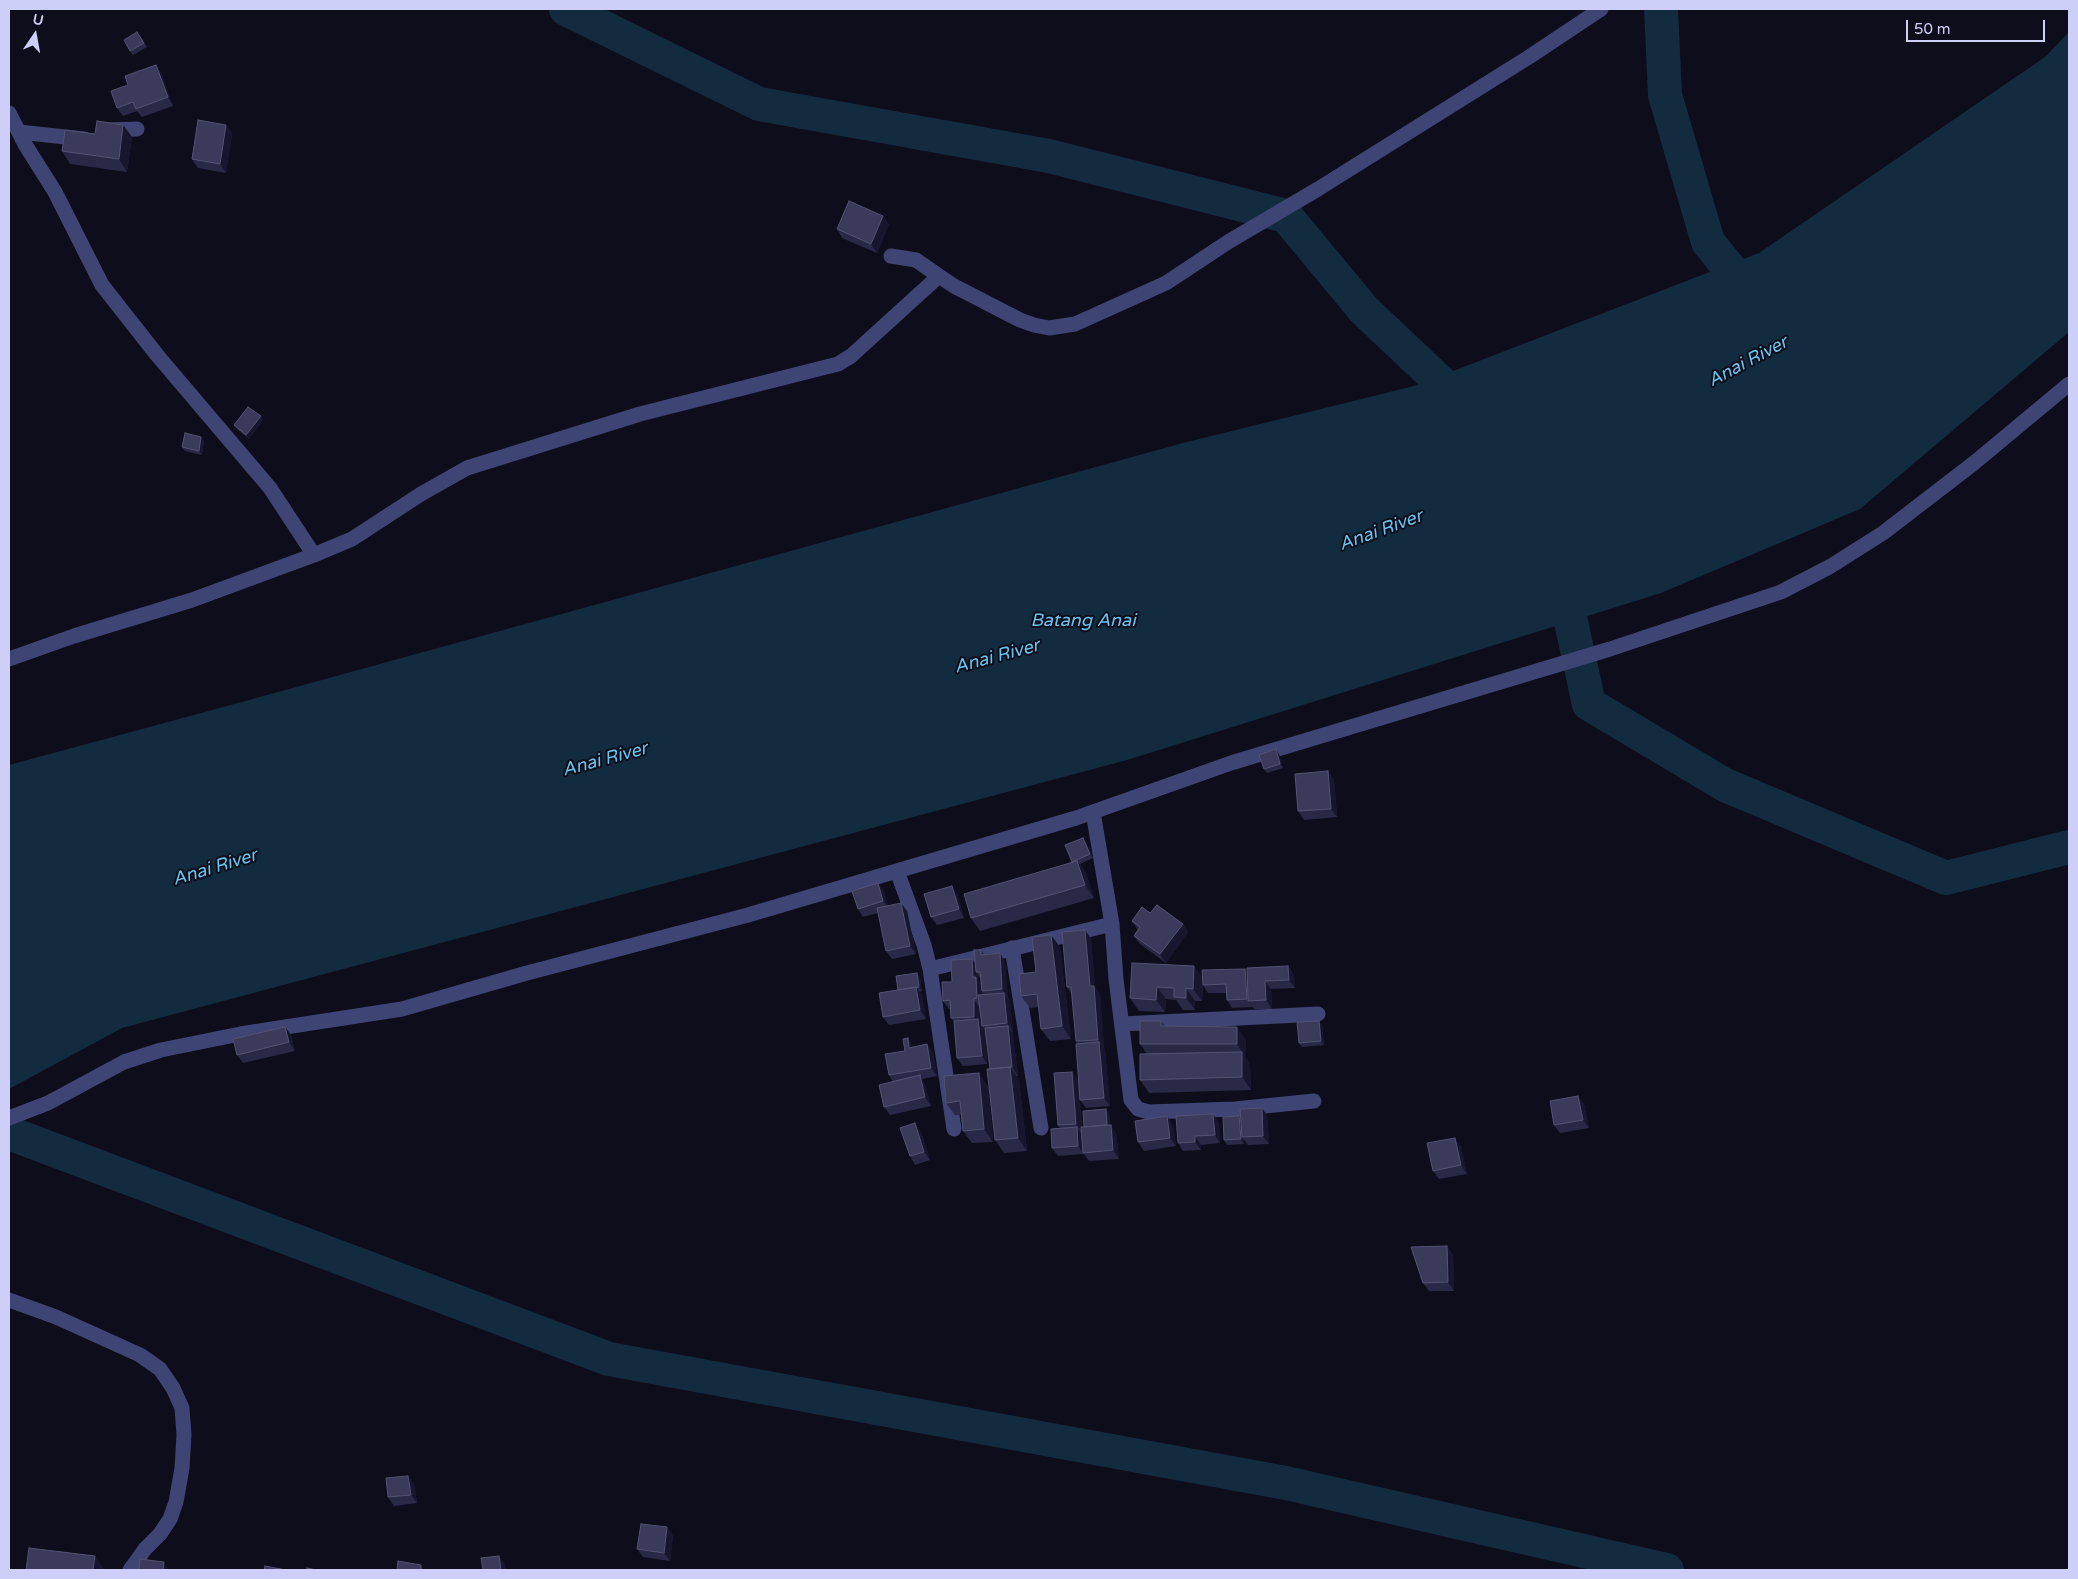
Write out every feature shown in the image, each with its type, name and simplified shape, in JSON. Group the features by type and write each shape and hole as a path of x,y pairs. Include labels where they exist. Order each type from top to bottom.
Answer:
{"street":[{"path":"890,256 916,260 954,286 1020,320 1049,328 1075,324 1166,283 1228,242 1318,190 1602,9"},
{"path":"9,113 55,192 102,285 157,355 270,488 314,555"},
{"path":"19,132 84,139 93,138 112,129 137,129"},
{"path":"9,658 192,600 314,555 352,539 422,494 467,468 640,414 838,364 851,356 939,276"},
{"path":"9,1118 48,1103 124,1062 161,1050 240,1034 402,1009 526,973 748,915 1093,812 1231,763 1610,649 1781,592 1831,566 1883,533 1967,469 2069,384"},
{"path":"1093,812 1112,924 1130,1100 1138,1109 1149,1112 1235,1109 1314,1101"},
{"path":"897,871 924,944 930,969 954,1129"},
{"path":"930,969 1112,924"},
{"path":"1012,948 1041,1128"},
{"path":"1122,1024 1318,1014"},
{"path":"9,1300 56,1318 140,1355 160,1369 182,1408 184,1435 182,1468 176,1502 170,1519 160,1534 145,1549 130,1570"}],"water":[{"name":"Batang Anai","path":"2069,32 2069,332 1860,509 1661,593 1127,760 122,1028 9,1089 9,765 1183,443 1414,386 1759,253 2045,57"}],"building":[{"path":"137,32 144,43 130,51 124,40"},
{"path":"156,65 168,97 136,109 133,102 117,108 111,91 128,85 125,76"},
{"path":"198,120 226,125 220,164 192,159"},
{"path":"97,121 123,125 119,159 62,151 65,130 95,134"},
{"path":"849,201 883,216 871,244 837,229"},
{"path":"248,407 261,416 246,435 234,425"},
{"path":"185,433 201,437 199,451 182,447"},
{"path":"1276,749 1280,764 1264,769 1259,755"},
{"path":"1328,771 1331,809 1298,811 1295,774"},
{"path":"1083,838 1090,854 1072,862 1065,845"},
{"path":"1077,861 1085,885 971,918 964,894"},
{"path":"878,883 883,901 858,909 852,891"},
{"path":"952,886 959,909 931,917 924,894"},
{"path":"901,903 910,946 886,951 877,908"},
{"path":"1157,905 1183,924 1160,954 1134,936 1140,927 1132,921 1142,907 1150,913"},
{"path":"1085,930 1090,986 1094,986 1098,1040 1076,1041 1071,987 1067,987 1062,932"},
{"path":"1051,935 1062,1026 1041,1029 1037,994 1021,996 1019,974 1036,972 1032,937"},
{"path":"974,950 981,950 981,955 1000,953 1002,989 982,991 980,972 976,972"},
{"path":"972,959 973,977 976,977 977,998 974,999 974,1017 951,1018 950,1000 943,1001 942,982 952,982 951,960"},
{"path":"1132,963 1194,966 1193,989 1186,988 1186,998 1174,997 1174,988 1157,987 1156,1000 1130,998"},
{"path":"1288,966 1289,980 1265,981 1266,1000 1248,1001 1247,968"},
{"path":"1245,969 1247,999 1227,1000 1226,984 1203,985 1202,970"},
{"path":"917,973 919,987 898,990 896,976"},
{"path":"916,987 920,1010 883,1017 879,993"},
{"path":"1004,993 1007,1023 982,1026 978,995"},
{"path":"978,1019 982,1056 957,1058 954,1021"},
{"path":"1140,1021 1161,1021 1161,1026 1237,1027 1237,1044 1140,1044"},
{"path":"1319,1021 1321,1041 1299,1043 1297,1022"},
{"path":"1008,1026 1012,1067 990,1069 985,1028"},
{"path":"285,1027 289,1042 237,1055 233,1039"},
{"path":"908,1038 909,1048 927,1044 931,1068 889,1075 885,1054 905,1051 903,1039"},
{"path":"1099,1042 1104,1098 1080,1100 1076,1044"},
{"path":"1242,1052 1242,1077 1140,1080 1140,1054"},
{"path":"1010,1067 1018,1138 995,1140 987,1069"},
{"path":"1072,1072 1076,1124 1058,1125 1054,1073"},
{"path":"979,1073 984,1129 963,1131 960,1101 946,1103 944,1076"},
{"path":"920,1075 925,1097 884,1107 879,1085"},
{"path":"1578,1096 1583,1120 1554,1125 1550,1101"},
{"path":"1262,1108 1263,1136 1242,1137 1240,1109"},
{"path":"1106,1109 1107,1125 1084,1127 1083,1111"},
{"path":"1213,1114 1215,1135 1195,1136 1195,1142 1178,1143 1176,1116"},
{"path":"1167,1116 1170,1138 1138,1142 1135,1121"},
{"path":"1239,1116 1241,1139 1224,1140 1223,1117"},
{"path":"915,1123 924,1152 910,1156 900,1128"},
{"path":"1111,1125 1113,1150 1083,1153 1081,1127"},
{"path":"1077,1127 1078,1146 1052,1148 1051,1129"},
{"path":"1455,1138 1461,1165 1433,1171 1427,1143"},
{"path":"1447,1246 1448,1282 1423,1283 1411,1247"},
{"path":"408,1476 411,1495 388,1497 386,1478"},
{"path":"641,1524 667,1527 664,1553 637,1549"},
{"path":"29,1548 95,1556 93,1570 26,1570"},
{"path":"499,1556 501,1570 483,1570 481,1558"},
{"path":"140,1559 164,1562 163,1570 139,1570"},
{"path":"398,1561 421,1565 421,1570 397,1570"},
{"path":"265,1566 286,1570 264,1570"}],"waterway":[{"path":"566,9 759,104 1049,156 1286,216 1364,310 1470,410"},
{"path":"1661,9 1665,95 1708,242 1755,300"},
{"path":"1561,576 1589,704 1725,785 1946,878 2069,847"},
{"path":"9,1133 609,1359 1286,1483 1667,1570"}],"water label":[{"name":"Anai River","path":"1748,362"},
{"name":"Anai River","path":"1381,531"},
{"name":"Anai River","path":"997,657"},
{"name":"Anai River","path":"605,760"},
{"name":"Anai River","path":"215,868"}]}
